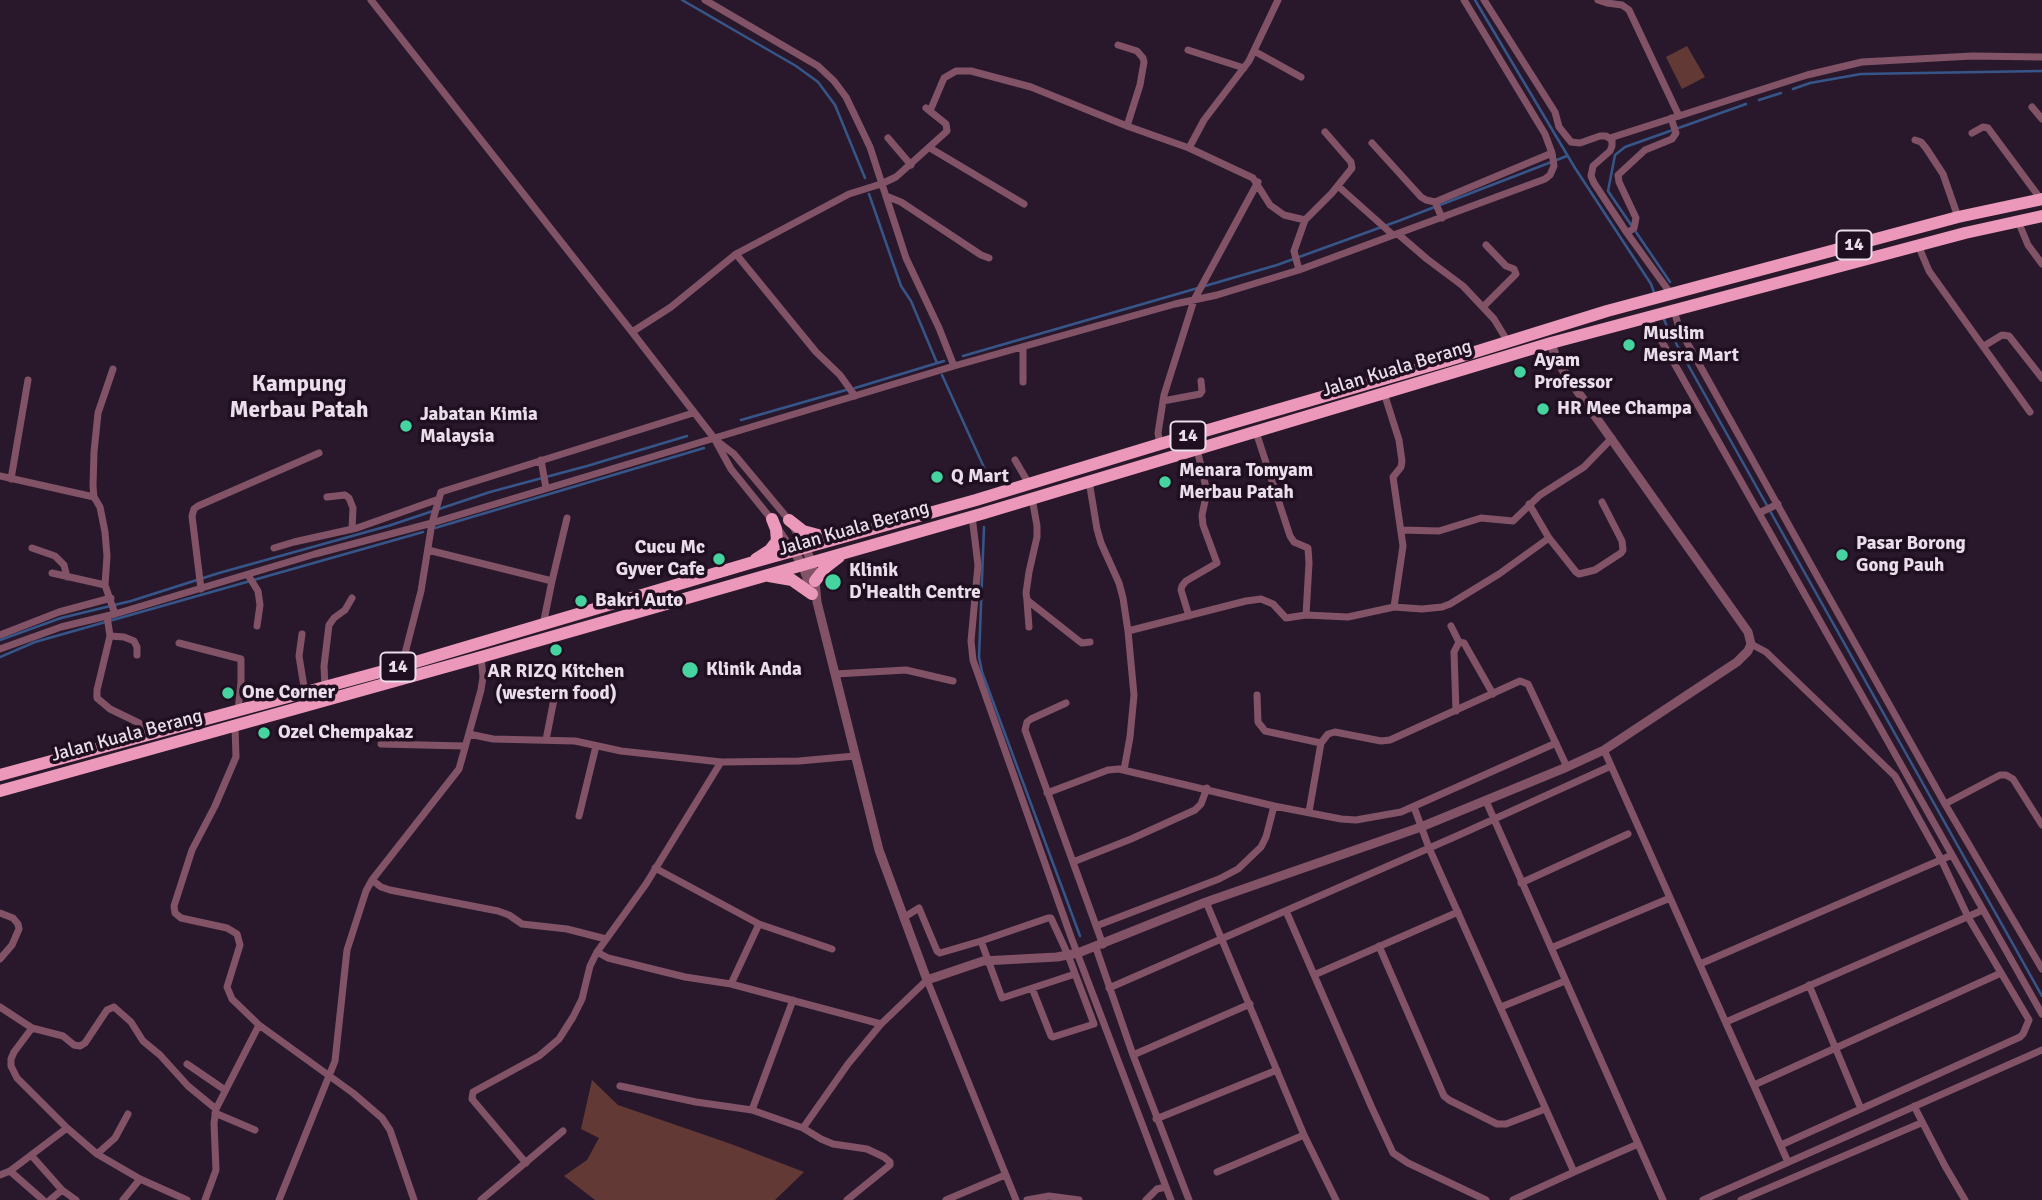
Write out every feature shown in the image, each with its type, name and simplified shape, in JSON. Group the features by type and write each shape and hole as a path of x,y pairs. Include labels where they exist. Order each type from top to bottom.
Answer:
{"highway":[{"name":"Jalan Kuala Berang","path":"0,791 760,576 838,540 1647,300 1958,217 2009,206 2028,196 2040,195"},
{"name":"Jalan Kuala Berang","path":"0,775 402,666 750,563 852,551 1551,343 1918,245 2042,216"},
{"path":"1377,381 1392,382 1398,389"},
{"path":"750,563 770,550 777,541 772,519"},
{"path":"789,520 803,531 838,540"},
{"path":"760,576 792,580 815,592 831,562 852,551"},
{"path":"151,735 152,743 161,747"},
{"path":"20,770 63,764 74,771"}],"street":[{"path":"371,0 714,438 731,469 803,556"},
{"path":"705,0 818,66 834,81 851,106 870,147 905,258 954,366"},
{"path":"1189,148 1203,120 1255,51 1278,0"},
{"path":"274,548 294,542 358,534 433,519 1023,346 1195,298 1217,295 1298,268 1390,231 1545,179 1554,166 1547,133 1465,0"},
{"path":"1495,0 1485,2 1555,112 1558,127 1571,142 1580,143 1600,135 1610,138 1675,123 1807,75 1862,62 1972,56 2042,58"},
{"path":"1598,0 1622,5 1629,10 1675,123 1672,139 1645,150 1618,175 1635,213 1636,222 1630,231"},
{"path":"1118,45 1137,51 1144,62 1127,126"},
{"path":"1188,50 1244,68"},
{"path":"1255,51 1301,77"},
{"path":"632,332 671,307 736,254 849,194 896,177 911,165 946,133 947,127 943,121 928,110 944,78 956,71 971,71 1052,94 1127,126 1189,148 1247,175 1258,183 1270,205 1284,215 1305,220"},
{"path":"2032,107 2042,119"},
{"path":"1547,133 1558,127"},
{"path":"1972,133 1983,127 1988,128 2040,195"},
{"path":"1298,268 1294,251 1305,220 1338,186 1352,165 1325,132"},
{"path":"888,138 911,165"},
{"path":"1610,138 1611,149 1593,166 1591,176 1630,231 1668,294"},
{"path":"1915,140 1926,148 1943,174 1958,217"},
{"path":"1372,143 1421,197 1436,203 1553,153"},
{"path":"930,148 1024,204"},
{"path":"1160,444 1158,433 1163,401 1171,368 1195,298 1258,183"},
{"path":"1338,186 1390,231 1463,286 1494,319 1508,342"},
{"path":"886,196 901,202 989,258"},
{"path":"1436,203 1442,215"},
{"path":"2018,221 2028,245 2042,264"},
{"path":"1483,307 1516,274 1514,269 1506,266 1486,245"},
{"path":"1918,245 1929,271 2030,412"},
{"path":"736,254 855,396"},
{"path":"1673,310 1679,328 1776,505 2042,969"},
{"path":"1651,316 2042,1014"},
{"path":"1984,346 2007,334 2042,378"},
{"path":"803,1128 848,1064 881,1024 927,980 987,960 1073,954 1099,946 1206,902 1421,827 1604,750 1744,657 1751,645 1748,632 1566,375 1551,343"},
{"path":"1023,346 1023,382"},
{"path":"113,369 102,398 94,452 94,497 100,507 106,531 105,585 111,600 97,698 110,709 139,723 151,735"},
{"path":"10,479 28,380"},
{"path":"1163,401 1200,394 1201,382"},
{"path":"1384,393 1402,452 1402,464 1392,481 1403,552 1394,607"},
{"path":"402,666 414,624 433,519 444,491 693,413"},
{"path":"1256,432 1290,537 1307,548 1309,564 1306,615"},
{"path":"714,438 734,454 789,520 815,592 879,850 927,980 1016,1200"},
{"path":"1401,530 1438,531 1480,518 1511,521 1540,495 1584,467 1612,438"},
{"path":"1189,615 1182,586 1217,563 1203,525 1202,515 1207,492 1197,449"},
{"path":"201,586 192,516 196,508 319,453"},
{"path":"541,460 545,486"},
{"path":"1015,460 1029,484"},
{"path":"0,476 94,497"},
{"path":"1089,481 1097,529 1123,598 1128,631 1134,695 1124,770"},
{"path":"327,496 345,495 349,498 358,534"},
{"path":"1029,627 1027,583 1037,537 1032,498"},
{"path":"0,649 61,627 110,621 201,586 251,579 438,501"},
{"path":"1529,504 1549,538 1579,574 1595,570 1621,553 1624,546 1602,502"},
{"path":"1761,512 1776,505"},
{"path":"972,516 978,565 971,641 973,660 1073,954 1171,1200"},
{"path":"542,625 567,518"},
{"path":"1128,631 1261,599 1273,604 1286,618 1306,615 1348,617 1394,607 1438,608 1450,604 1499,574 1549,538"},
{"path":"313,540 315,553"},
{"path":"32,548 55,556 64,565 68,578"},
{"path":"428,550 552,581"},
{"path":"52,573 105,585"},
{"path":"251,579 258,591 260,605 257,626"},
{"path":"325,687 324,666 329,625 345,611 352,597"},
{"path":"0,635 59,611 111,600"},
{"path":"1027,600 1079,641 1090,642"},
{"path":"110,621 124,638 134,641 137,655"},
{"path":"1451,626 1459,642 1464,643 1493,694"},
{"path":"302,634 299,656 305,693"},
{"path":"1456,711 1454,652 1459,642"},
{"path":"179,643 241,659 238,712"},
{"path":"1751,645 1766,652 1895,776 1941,859 1968,916 2029,1020 2023,1034 1781,1145"},
{"path":"279,1200 335,1061 347,950 366,891 453,777 462,760 481,690 481,657"},
{"path":"835,674 898,670 953,681"},
{"path":"1309,812 1321,743 1328,734 1335,732 1381,741 1390,740 1520,681 1526,682 1567,767"},
{"path":"546,740 555,694"},
{"path":"1257,695 1258,722 1265,730 1321,743"},
{"path":"1066,703 1031,719 1025,730 1096,926 1109,988 1189,1200"},
{"path":"235,726 237,751 232,769 192,850 174,906 176,913 181,918 226,928 237,934 240,946 227,987 232,999 259,1025 382,1118 390,1130 414,1200"},
{"path":"469,734 493,740 575,741 721,762 799,761 855,755"},
{"path":"1048,793 1108,770 1124,770 1274,806 1349,820 1394,814 1413,807 1556,743"},
{"path":"381,744 464,746"},
{"path":"579,816 596,746"},
{"path":"1604,750 1788,1162"},
{"path":"526,1163 472,1099 473,1092 539,1056 559,1039 582,999 590,966 597,952 656,868 721,762"},
{"path":"1109,988 1611,766"},
{"path":"1945,804 2000,775 2006,775 2013,779 2042,825"},
{"path":"1073,862 1195,810 1201,804 1207,788"},
{"path":"1486,801 1663,1200"},
{"path":"1096,926 1219,879 1238,869 1261,847 1274,806"},
{"path":"1413,807 1574,1172"},
{"path":"1521,883 1628,834"},
{"path":"1700,964 1952,855"},
{"path":"656,868 758,924 832,949"},
{"path":"372,880 391,890 498,911 522,923 567,929 606,939"},
{"path":"1551,948 1670,898"},
{"path":"1206,902 1304,1135 1336,1200"},
{"path":"903,918 919,908 939,952 1048,918 1053,920 1073,954 1075,974 1094,1024 1056,1038 1051,1036 1032,988"},
{"path":"1726,1022 1983,910"},
{"path":"1286,911 1393,1153 1408,1163 1486,1200"},
{"path":"1314,975 1458,912"},
{"path":"0,913 13,918 19,929 12,945 0,959"},
{"path":"731,984 758,924"},
{"path":"981,941 1002,998 1075,974"},
{"path":"1379,946 1444,1096 1497,1124 1506,1124 1545,1109"},
{"path":"597,952 608,958 685,977 731,984 881,1024"},
{"path":"1754,1085 2001,973"},
{"path":"1501,1007 1565,981"},
{"path":"1809,985 1861,1108"},
{"path":"752,1110 793,1000"},
{"path":"1133,1055 1250,1004"},
{"path":"0,1007 32,1028 63,1036 74,1045 80,1046 85,1043 107,1010 114,1007 131,1022 144,1041 215,1111 256,1130"},
{"path":"205,1200 216,1170 215,1111 259,1025"},
{"path":"32,1028 11,1059 13,1073 67,1128 97,1154 140,1179 187,1200"},
{"path":"1703,1200 2042,1049"},
{"path":"187,1064 225,1090"},
{"path":"1157,1119 1277,1070"},
{"path":"620,1086 696,1102 752,1110 803,1128 833,1144 867,1149 891,1162 847,1200"},
{"path":"1914,1106 1965,1200"},
{"path":"97,1154 115,1138 128,1114"},
{"path":"1741,1200 1921,1123"},
{"path":"0,1175 10,1171 67,1128"},
{"path":"481,1200 563,1131"},
{"path":"1217,1172 1304,1135"},
{"path":"1513,1200 1638,1144"},
{"path":"31,1154 62,1190 76,1200"},
{"path":"10,1171 43,1200"},
{"path":"946,1200 1005,1175"},
{"path":"123,1200 140,1179"},
{"path":"1146,1200 1157,1189 1166,1187"},
{"path":"50,1200 62,1190"},
{"path":"1027,1200 1049,1196 1079,1200"}],"shaded area":[{"path":"1687,46 1705,77 1682,89 1666,57"},
{"path":"592,1080 618,1105 804,1172 775,1200 595,1200 564,1176 587,1160 599,1138 581,1129"}],"waterway":[{"path":"682,0 796,66 818,82 835,105 865,178"},
{"path":"1475,0 1575,168 1651,284 1655,295"},
{"path":"1793,89 1810,83 1861,74 2042,71"},
{"path":"1759,100 1781,93"},
{"path":"1670,282 1608,191 1615,155 1625,147 1746,104"},
{"path":"1205,286 1277,265 1567,156"},
{"path":"869,194 901,286 911,301 937,363"},
{"path":"963,356 1198,288"},
{"path":"1663,317 2042,996"},
{"path":"855,388 944,361"},
{"path":"942,375 987,474"},
{"path":"741,420 846,390"},
{"path":"0,640 61,618 131,601 219,573 388,526 490,492 687,436"},
{"path":"435,528 704,448"},
{"path":"984,527 979,657 982,672 1080,936"},
{"path":"0,657 35,642 423,532"}],"place":[{"name":"Muslim Mesra Mart","path":"1629,345"},
{"name":"Ayam Professor","path":"1520,372"},
{"name":"HR Mee Champa","path":"1543,409"},
{"name":"Jabatan Kimia Malaysia","path":"406,426"},
{"name":"Q Mart","path":"937,477"},
{"name":"Menara Tomyam Merbau Patah","path":"1165,482"},
{"name":"Pasar Borong Gong Pauh","path":"1842,555"},
{"name":"Cucu Mc Gyver Cafe","path":"719,559"},
{"name":"Klinik D'Health Centre","path":"833,582"},
{"name":"Bakri Auto","path":"581,601"},
{"name":"AR RIZQ Kitchen (western food)","path":"556,650"},
{"name":"Klinik Anda","path":"690,670"},
{"name":"One Corner","path":"228,693"},
{"name":"Ozel Chempakaz","path":"264,733"}],"district":[{"name":"Kampung Merbau Patah","path":"299,398"}]}
